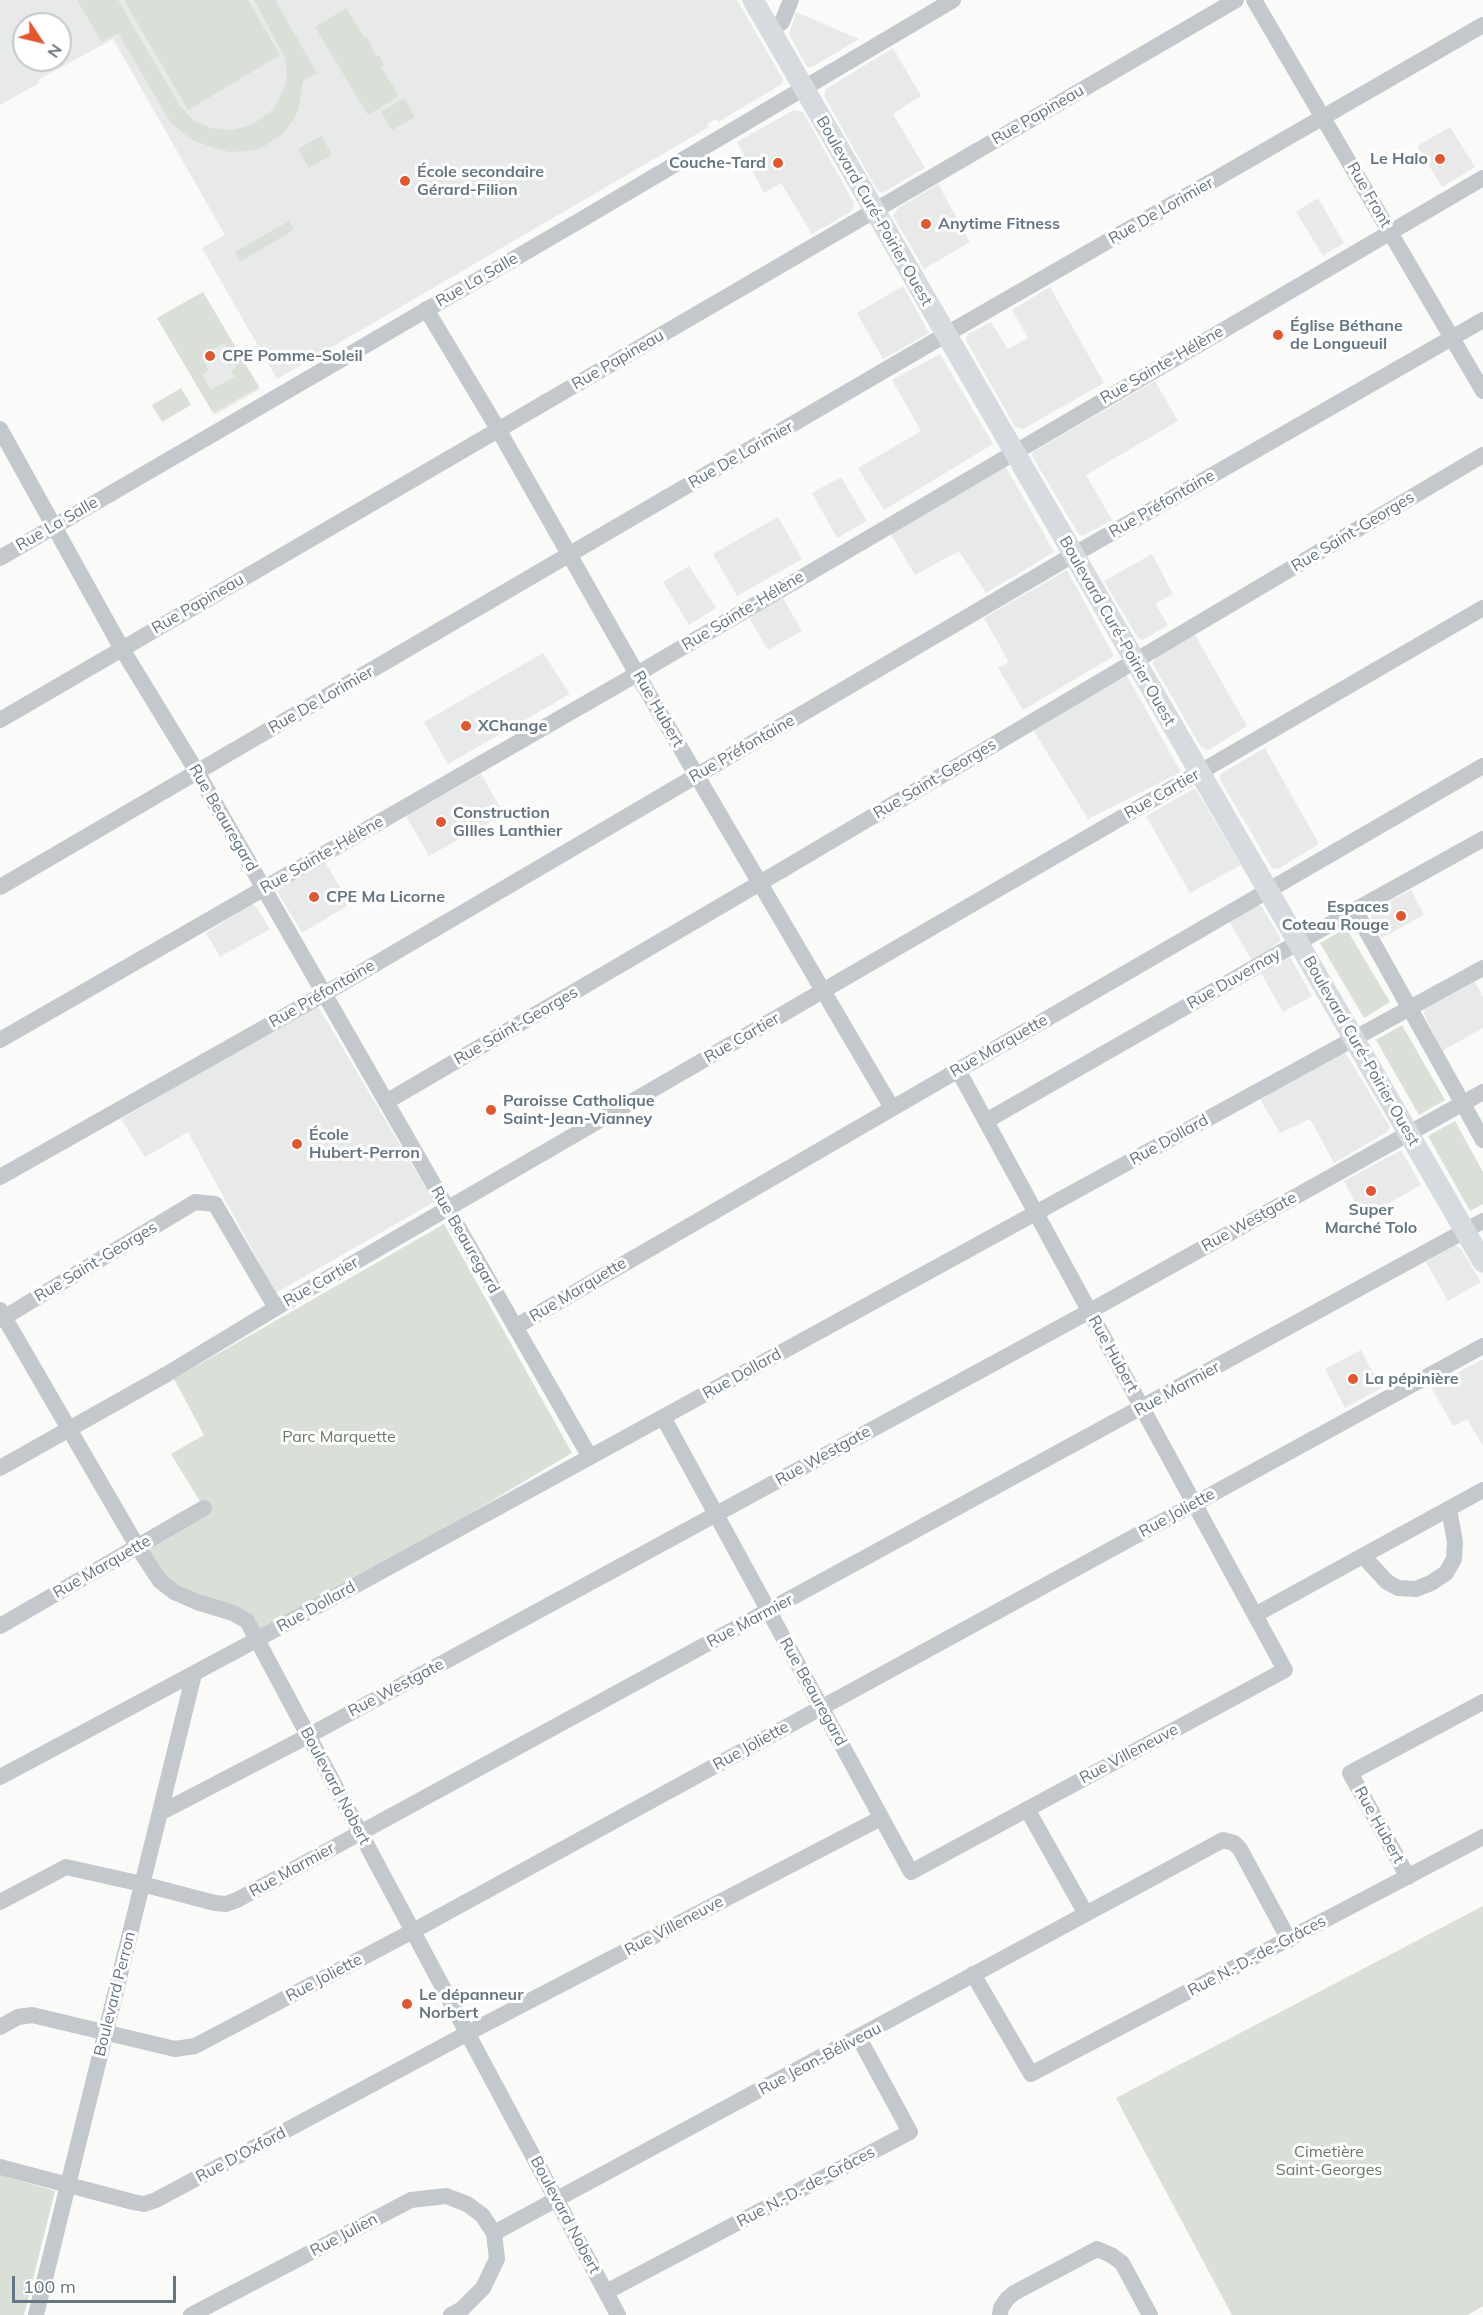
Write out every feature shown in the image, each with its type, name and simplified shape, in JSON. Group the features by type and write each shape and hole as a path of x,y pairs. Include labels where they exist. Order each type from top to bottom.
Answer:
{"main road":[{"name":"Boulevard Curé-Poirier Ouest","path":"753,0 873,211 1408,1132 1474,1226 1483,1262"}],"street":[{"path":"770,30 782,22 792,0"},
{"name":"Rue La Salle","path":"0,558 953,0"},
{"name":"Rue Papineau","path":"0,720 1236,0"},
{"name":"Rue Front","path":"1254,0 1483,391"},
{"name":"Rue De Lorimier","path":"0,887 945,335 1483,25"},
{"name":"Rue Sainte-Hélène","path":"0,1040 637,674 1483,178"},
{"name":"Rue Hubert","path":"426,309 892,1108"},
{"name":"Rue Préfontaine","path":"0,1177 324,994 1073,555 1483,320"},
{"name":"Rue Beauregard","path":"0,429 122,649 196,772 590,1457"},
{"name":"Rue Saint-Georges","path":"386,1102 1483,455"},
{"name":"Rue Cartier","path":"0,1468 167,1374 276,1308 1483,608"},
{"name":"Rue Marquette","path":"515,1327 1483,766"},
{"name":"Rue Duvernay","path":"986,1120 1483,839"},
{"path":"1355,910 1483,1140"},
{"name":"Rue Dollard","path":"0,1777 257,1640 1483,968"},
{"name":"Rue Hubert","path":"958,1070 1285,1670"},
{"name":"Rue Westgate","path":"160,1813 308,1736 716,1515 1090,1311 1483,1092"},
{"name":"Rue Saint-Georges","path":"1,1316 195,1202 215,1204 276,1308"},
{"name":"Rue Marmier","path":"0,1902 66,1867 215,1903 226,1904 237,1900 1474,1226"},
{"name":"Boulevard Nobert","path":"1,1316 69,1428 136,1546 160,1581 174,1592 233,1613 247,1621 618,2315"},
{"name":"Rue Joliette","path":"0,2027 18,2018 32,2015 175,2049 195,2046 413,1931 1483,1346"},
{"name":"Rue Beauregard","path":"663,1417 911,1872"},
{"path":"1255,1615 1483,1490"},
{"name":"Rue Marquette","path":"0,1626 204,1508"},
{"path":"1363,1556 1387,1582 1398,1588 1416,1589 1431,1583 1446,1574 1454,1559 1455,1542 1449,1509"},
{"name":"Rue Villeneuve","path":"911,1872 1285,1670"},
{"name":"Boulevard Perron","path":"36,2315 194,1674"},
{"name":"Rue Hubert","path":"1408,1877 1350,1773 1483,1702"},
{"path":"1027,1809 1086,1914"},
{"name":"Rue Villeneuve","path":"468,2033 881,1818"},
{"name":"Rue N.-D.-de-Grâces","path":"973,1974 1031,2074 1483,1837"},
{"name":"Rue Jean-Béliveau","path":"494,2233 1223,1840 1234,1843 1240,1849 1289,1940"},
{"name":"Rue D'Oxford","path":"0,2167 144,2204 156,2200 468,2033"},
{"name":"Rue N.-D.-de-Grâces","path":"606,2292 910,2132 859,2038"},
{"name":"Rue Julien","path":"191,2315 411,2200 446,2196 467,2204 482,2215 494,2233"},
{"path":"451,2315 462,2309 483,2288 497,2259 494,2233"},
{"path":"1000,2315 1001,2308 1014,2293 1097,2249 1111,2255 1122,2264 1150,2315"}],"shaded area":[{"name":"École secondaire Gérard-Filion","path":"0,0 737,0 783,79 782,84 718,122 716,119 707,124 709,127 277,379 202,248 225,235 113,39 72,61 72,12 12,12 12,72 53,72 38,80 39,83 0,105"},
{"path":"796,12 859,39 812,67 807,67 789,34"},
{"path":"893,48 921,96 893,114 925,168 882,193 877,190 824,96 826,89"},
{"path":"794,110 803,112 854,203 852,211 812,234 781,183 764,193 737,142"},
{"path":"1450,127 1475,167 1442,187 1417,146"},
{"path":"938,184 970,242 924,269 893,216 897,209"},
{"path":"1318,198 1344,243 1323,256 1296,212"},
{"path":"903,286 929,333 883,359 857,313"},
{"path":"1050,287 1104,383 1023,429 1015,427 966,340 968,334 991,322 1008,349 1028,338 1012,310"},
{"name":"CPE Pomme-Soleil","path":"203,292 260,389 215,415 157,318"},
{"path":"940,354 993,444 884,510 858,468 921,431 892,380"},
{"path":"1155,381 1178,421 1086,475 1112,520 1082,536 1078,533 1032,456 1033,452"},
{"path":"1006,467 1054,552 986,593 959,551 915,575 890,533"},
{"path":"841,477 867,521 837,538 812,493"},
{"path":"778,517 802,559 737,596 713,554"},
{"path":"1152,554 1173,594 1155,604 1168,625 1143,640 1138,638 1104,581"},
{"path":"689,566 716,608 689,625 663,582"},
{"path":"1067,570 1114,656 1023,710 998,668 1009,662 984,618"},
{"path":"783,598 802,631 768,650 749,618"},
{"path":"1195,635 1247,726 1208,750 1201,747 1153,664 1156,657"},
{"path":"543,653 570,694 448,764 424,722"},
{"path":"1126,674 1181,772 1088,819 1032,728"},
{"path":"1265,748 1319,844 1278,869 1272,868 1219,778 1222,773"},
{"path":"481,774 504,814 429,856 406,816"},
{"path":"1195,788 1241,865 1190,893 1146,816"},
{"name":"CPE Ma Licorne","path":"325,862 350,904 302,933 277,891"},
{"path":"1411,890 1424,915 1382,938 1371,917 1372,911"},
{"path":"252,904 270,929 220,957 206,933"},
{"path":"1258,905 1262,907 1281,939 1252,961 1229,921"},
{"path":"1290,957 1312,996 1283,1012 1261,973"},
{"path":"1475,982 1483,997 1483,1028 1442,1051 1424,1014 1425,1009"},
{"name":"École Hubert-Perron","path":"316,1003 434,1202 276,1293 188,1132 145,1157 121,1119"},
{"path":"1345,1052 1390,1127 1387,1132 1334,1163 1310,1119 1280,1133 1260,1099"},
{"path":"1401,1150 1421,1185 1363,1218 1344,1181"},
{"path":"1455,1245 1461,1249 1481,1282 1448,1301 1426,1262"},
{"name":"La pépinière","path":"1361,1350 1381,1388 1345,1408 1325,1369"},
{"path":"1483,1359 1483,1446 1467,1419 1453,1426 1431,1387"}],"green space":[{"path":"77,0 118,0 180,106 193,120 211,128 231,130 252,125 277,104 285,85 287,73 284,56 254,0 275,0 317,73 303,81 294,119 281,135 253,150 230,152 217,149 192,140 171,123 118,33 102,42"},
{"path":"124,0 248,0 280,55 188,110"},
{"path":"346,8 364,37 367,36 376,57 379,55 384,65 381,67 399,96 368,115 315,27"},
{"path":"404,98 415,117 392,130 381,112"},
{"path":"321,136 332,154 309,168 298,149"},
{"path":"289,221 294,230 241,261 235,252"},
{"name":"CPE Pomme-Soleil","path":"203,292 259,387 213,413 157,318","holes":["224,343 233,358 228,365 234,363 237,367 231,371 235,377 211,390 202,375 209,370 201,356"]},
{"path":"181,388 191,405 162,422 152,405"},
{"path":"1346,928 1390,1002 1364,1018 1320,943"},
{"path":"1402,1025 1445,1100 1419,1115 1376,1040"},
{"path":"1455,1121 1483,1172 1483,1204 1470,1211 1428,1136"},
{"name":"Parc Marquette","path":"444,1224 572,1453 257,1640 244,1615 184,1592 149,1566 137,1546 204,1508 171,1454 204,1435 174,1379"},
{"name":"Cimetière Saint-Georges","path":"1483,1906 1483,2306 1468,2315 1232,2315 1116,2098"},
{"path":"0,2175 55,2191 24,2315 0,2315"}],"place":[{"name":"Le Halo","path":"1440,159"},
{"name":"Couche-Tard","path":"778,163"},
{"name":"École secondaire Gérard-Filion","path":"405,181"},
{"name":"Anytime Fitness","path":"926,224"},
{"name":"Église Béthane de Longueuil","path":"1278,335"},
{"name":"CPE Pomme-Soleil","path":"210,356"},
{"name":"XChange","path":"466,726"},
{"name":"Construction GIlles Lanthier","path":"441,822"},
{"name":"CPE Ma Licorne","path":"314,897"},
{"name":"Espaces Coteau Rouge","path":"1401,916"},
{"name":"Paroisse Catholique Saint-Jean-Vianney","path":"491,1110"},
{"name":"École Hubert-Perron","path":"297,1144"},
{"name":"Super Marché Tolo","path":"1371,1191"},
{"name":"La pépinière","path":"1353,1379"},
{"name":"Le dépanneur Norbert","path":"407,2004"}]}
